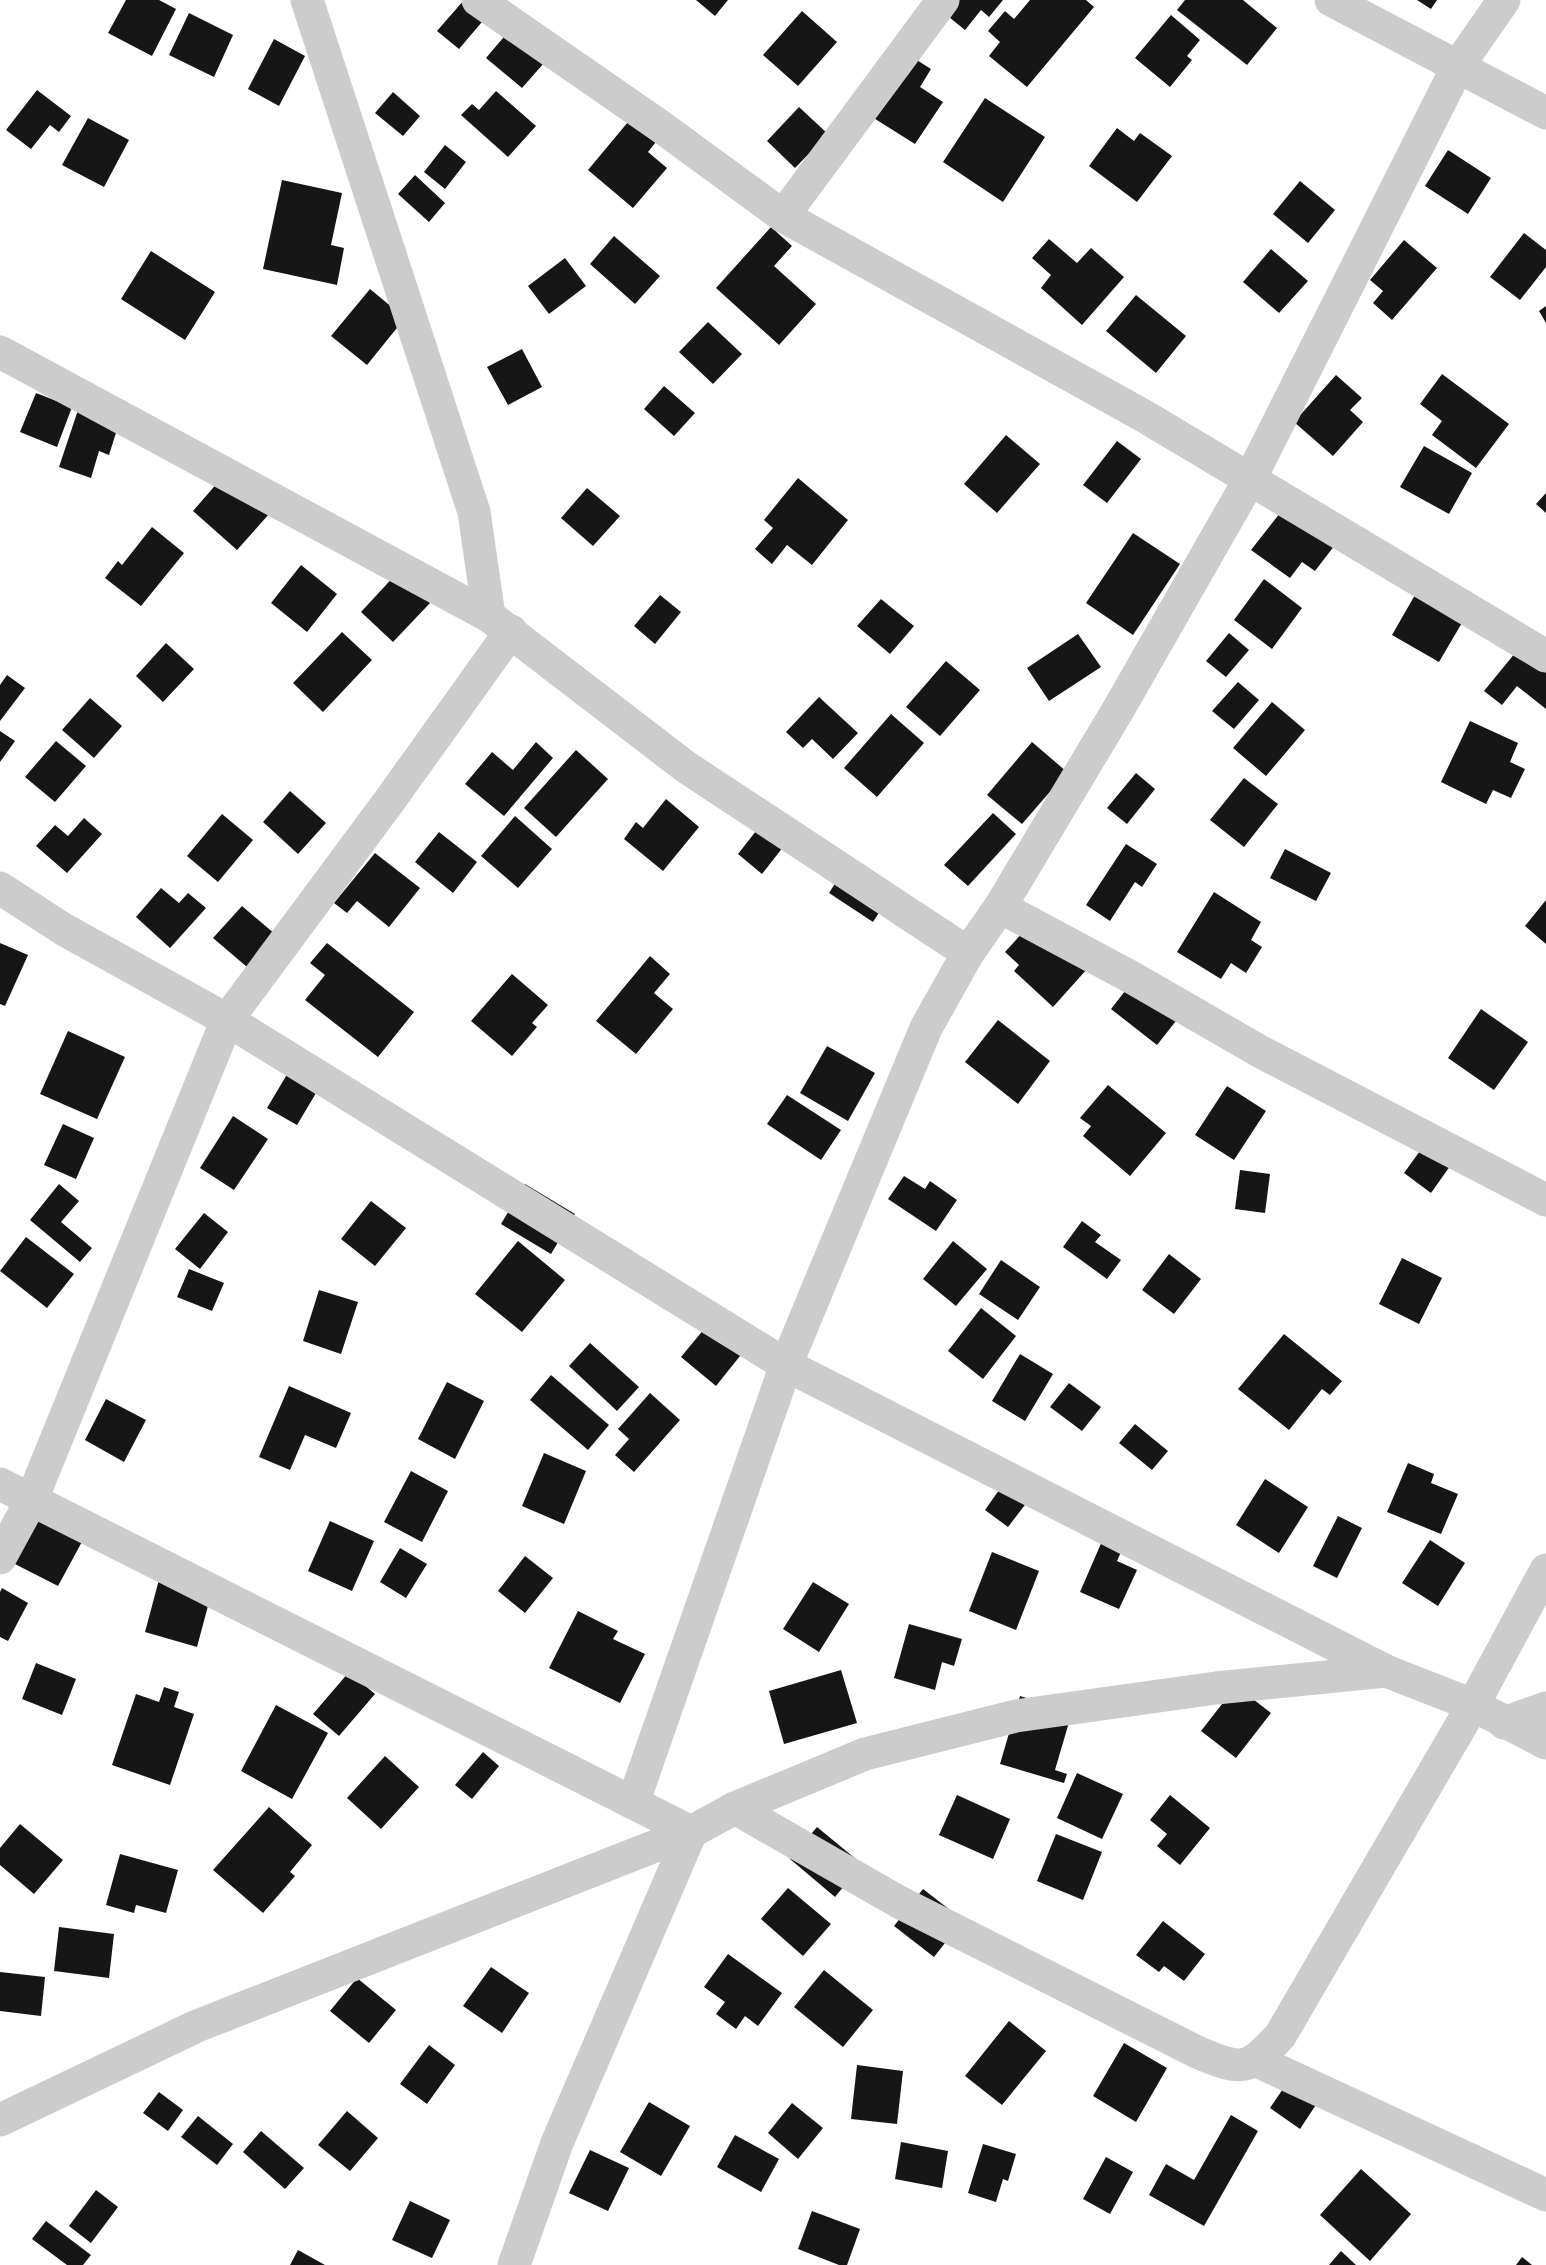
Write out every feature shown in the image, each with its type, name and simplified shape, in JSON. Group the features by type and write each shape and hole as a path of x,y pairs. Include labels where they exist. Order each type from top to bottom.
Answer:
{"street":[{"path":"0,1558 32,1499 227,1020 390,800 500,623 474,512 308,0"},
{"path":"478,0 660,126 783,216 1144,416 1546,656"},
{"path":"783,216 943,0"},
{"path":"1331,0 1546,113"},
{"path":"633,1803 786,1365 926,1028 968,953 1000,907 1118,710 1250,479 1458,66 1504,0"},
{"path":"0,352 500,623 686,767 968,953"},
{"path":"0,888 63,929 227,1020 786,1365 1386,1671 1473,1706 1546,1743"},
{"path":"1000,907 1131,977 1261,1052 1546,1200"},
{"path":"0,1484 691,1832"},
{"path":"735,1808 899,1902 1199,2054 1220,2062 1243,2066 1255,2060 1280,2036 1473,1706 1546,1570"},
{"path":"0,2120 197,2026 691,1832 735,1808 865,1754 1016,1716 1216,1688 1386,1671"},
{"path":"1504,1723 1546,1708"},
{"path":"514,2265 557,2143 691,1832"},
{"path":"1255,2060 1546,2195"}],"building":[{"path":"126,0 159,0 176,9 152,56 108,33"},
{"path":"464,0 487,16 459,49 437,31"},
{"path":"696,0 728,0 715,16"},
{"path":"928,0 1003,0 989,17 981,10 965,30"},
{"path":"1030,0 1086,0 1094,7 1027,87 989,56 1000,42 988,31 1005,11 1014,19"},
{"path":"1185,0 1243,0 1277,28 1247,65 1177,10"},
{"path":"1417,0 1437,0 1431,9"},
{"path":"802,11 837,42 798,86 763,55"},
{"path":"189,13 233,35 214,77 169,55"},
{"path":"1171,15 1200,40 1187,56 1192,60 1170,87 1135,58"},
{"path":"508,32 544,63 522,88 486,58"},
{"path":"274,39 305,56 279,106 248,89"},
{"path":"912,57 931,69 920,87 943,102 915,144 872,117"},
{"path":"37,90 71,116 59,132 50,125 31,149 6,130"},
{"path":"496,91 536,126 508,157 461,115 472,104 479,110"},
{"path":"393,92 420,116 403,136 375,113"},
{"path":"985,98 1045,137 1003,202 943,162"},
{"path":"799,107 828,134 795,168 767,141"},
{"path":"633,116 659,138 648,152 667,168 633,208 588,170"},
{"path":"88,118 129,140 104,187 62,165"},
{"path":"1117,128 1134,141 1140,133 1172,156 1137,202 1089,166"},
{"path":"445,145 466,162 445,189 424,172"},
{"path":"1448,150 1491,178 1468,214 1425,186"},
{"path":"415,175 445,203 429,222 398,194"},
{"path":"282,180 342,193 331,245 344,248 337,285 263,269"},
{"path":"1300,181 1335,210 1308,243 1273,214"},
{"path":"771,227 792,246 774,266 816,304 779,345 716,288"},
{"path":"1524,233 1546,250 1546,267 1520,300 1490,277"},
{"path":"614,236 660,276 635,304 590,264"},
{"path":"1049,239 1077,263 1091,248 1124,277 1082,325 1041,288 1051,275 1032,258"},
{"path":"1404,240 1437,268 1392,320 1373,303 1383,291 1370,280"},
{"path":"1271,249 1308,281 1279,313 1243,282"},
{"path":"151,251 215,292 185,340 121,299"},
{"path":"565,258 586,286 549,314 528,286"},
{"path":"370,289 405,318 367,365 331,336"},
{"path":"1136,295 1186,336 1156,373 1106,331"},
{"path":"1546,306 1546,323 1539,311"},
{"path":"708,322 742,354 713,384 679,352"},
{"path":"522,349 542,387 508,405 487,367"},
{"path":"1442,374 1509,424 1476,468 1432,435 1442,421 1420,404"},
{"path":"1336,375 1362,398 1350,410 1363,422 1333,456 1294,422"},
{"path":"664,386 695,413 674,436 644,409"},
{"path":"36,393 72,407 57,447 20,432"},
{"path":"80,404 121,417 109,455 99,451 91,478 59,467"},
{"path":"1006,435 1040,464 997,513 964,484"},
{"path":"1117,441 1141,459 1107,503 1083,485"},
{"path":"1424,446 1472,473 1449,514 1400,487"},
{"path":"232,466 277,505 237,550 193,511"},
{"path":"798,478 848,520 812,565 787,545 772,564 755,549 773,528 764,520"},
{"path":"587,488 620,516 593,546 561,518"},
{"path":"1546,493 1546,513 1536,504"},
{"path":"1288,503 1338,541 1315,571 1302,562 1290,578 1251,550"},
{"path":"152,527 184,553 141,606 105,578 118,561 122,565"},
{"path":"1133,533 1180,564 1133,635 1086,603"},
{"path":"301,565 337,594 307,632 271,603"},
{"path":"398,572 430,603 393,642 361,612"},
{"path":"1264,579 1302,608 1272,649 1234,620"},
{"path":"1419,588 1466,616 1439,662 1392,635"},
{"path":"660,595 681,612 655,644 634,626"},
{"path":"881,599 914,626 890,654 857,626"},
{"path":"342,632 372,660 323,712 293,683"},
{"path":"1229,633 1249,650 1226,677 1206,661"},
{"path":"1078,634 1101,667 1049,701 1027,668"},
{"path":"166,643 194,669 163,702 136,676"},
{"path":"1520,647 1546,668 1546,709 1517,686 1502,705 1484,691"},
{"path":"946,661 980,690 940,736 906,707"},
{"path":"7,675 25,688 0,721 0,685"},
{"path":"1238,682 1259,700 1234,729 1212,711"},
{"path":"819,697 858,733 833,759 812,739 803,748 786,732"},
{"path":"90,698 122,726 94,758 62,730"},
{"path":"1272,702 1305,730 1266,776 1233,748"},
{"path":"891,714 924,743 877,797 844,768"},
{"path":"1470,721 1518,743 1510,762 1525,769 1511,798 1493,790 1486,804 1441,782"},
{"path":"0,731 15,741 0,762"},
{"path":"56,741 86,766 55,802 25,777"},
{"path":"536,742 553,758 504,816 465,784 492,752 513,770"},
{"path":"1032,742 1067,772 1022,824 987,795"},
{"path":"576,750 608,779 556,837 524,808"},
{"path":"1136,773 1155,789 1127,824 1107,808"},
{"path":"1244,778 1278,804 1244,847 1210,820"},
{"path":"290,791 326,823 298,854 263,822"},
{"path":"666,799 699,827 663,871 624,839 636,822 643,828"},
{"path":"993,813 1016,834 968,886 944,865"},
{"path":"222,814 253,840 218,882 187,856"},
{"path":"515,816 552,849 518,888 481,856"},
{"path":"767,817 791,837 762,874 738,854"},
{"path":"84,818 102,834 67,873 36,846 55,825 68,836"},
{"path":"439,832 477,862 453,893 415,862"},
{"path":"1126,844 1157,864 1142,887 1135,882 1110,921 1086,905"},
{"path":"1285,849 1331,873 1316,901 1270,878"},
{"path":"375,853 420,888 389,927 357,901 347,913 334,903"},
{"path":"850,860 894,889 873,922 829,893"},
{"path":"161,888 179,903 188,893 206,908 170,948 136,917"},
{"path":"1214,892 1261,922 1251,940 1262,947 1246,973 1231,963 1221,979 1177,952"},
{"path":"1546,900 1546,944 1525,926"},
{"path":"242,906 275,934 247,967 213,938"},
{"path":"1024,931 1088,968 1053,1007 1014,971 1019,965 1005,952"},
{"path":"0,943 28,955 5,1006 0,1004"},
{"path":"327,943 414,1012 378,1057 305,1000 325,975 310,963"},
{"path":"650,956 670,974 654,993 673,1009 636,1054 596,1021"},
{"path":"512,974 548,1005 532,1023 537,1027 512,1056 471,1021"},
{"path":"1136,977 1187,1007 1157,1045 1111,1009"},
{"path":"1481,1009 1528,1042 1494,1090 1448,1058"},
{"path":"998,1020 1050,1061 1018,1104 965,1062"},
{"path":"68,1031 125,1057 97,1119 40,1094"},
{"path":"827,1046 875,1073 848,1121 800,1093"},
{"path":"295,1061 325,1078 297,1125 267,1108"},
{"path":"1108,1085 1166,1133 1130,1176 1083,1136 1091,1126 1080,1118"},
{"path":"1227,1086 1266,1111 1234,1160 1195,1135"},
{"path":"787,1095 841,1130 821,1160 767,1124"},
{"path":"233,1116 268,1139 234,1190 200,1168"},
{"path":"63,1124 94,1138 76,1179 44,1165"},
{"path":"1433,1133 1460,1152 1431,1193 1404,1173"},
{"path":"1240,1170 1270,1174 1265,1213 1235,1209"},
{"path":"904,1176 925,1189 930,1181 957,1200 936,1231 888,1199"},
{"path":"59,1184 79,1201 61,1222 92,1248 80,1262 30,1220"},
{"path":"525,1184 575,1214 551,1254 501,1224"},
{"path":"371,1201 406,1228 375,1266 341,1239"},
{"path":"204,1213 228,1232 200,1269 175,1249"},
{"path":"1082,1221 1101,1235 1095,1242 1121,1260 1107,1279 1063,1247"},
{"path":"26,1237 74,1274 47,1308 0,1271"},
{"path":"518,1241 565,1280 522,1332 475,1294"},
{"path":"953,1241 987,1269 956,1306 923,1279"},
{"path":"1169,1254 1201,1279 1174,1314 1142,1290"},
{"path":"1402,1258 1442,1278 1419,1324 1379,1304"},
{"path":"1001,1260 1040,1287 1018,1320 979,1294"},
{"path":"189,1269 224,1283 212,1311 177,1297"},
{"path":"319,1290 358,1302 341,1354 303,1341"},
{"path":"981,1308 1016,1336 983,1379 948,1351"},
{"path":"714,1317 748,1346 716,1386 681,1357"},
{"path":"1284,1334 1342,1381 1330,1395 1322,1389 1289,1430 1238,1389"},
{"path":"590,1343 639,1387 617,1411 569,1366"},
{"path":"1020,1354 1053,1374 1025,1421 992,1401"},
{"path":"551,1375 609,1425 588,1450 530,1400"},
{"path":"447,1382 484,1401 455,1459 418,1439"},
{"path":"1069,1383 1101,1407 1082,1431 1050,1407"},
{"path":"289,1386 351,1413 336,1448 305,1435 290,1470 259,1457"},
{"path":"650,1393 680,1420 634,1472 615,1455 629,1439 618,1429"},
{"path":"106,1399 146,1420 124,1462 85,1440"},
{"path":"1135,1424 1168,1451 1152,1470 1119,1443"},
{"path":"544,1453 586,1471 564,1524 522,1506"},
{"path":"1408,1463 1434,1474 1431,1483 1458,1494 1441,1534 1387,1512"},
{"path":"411,1471 448,1491 422,1542 384,1522"},
{"path":"1265,1479 1308,1507 1279,1553 1236,1525"},
{"path":"1004,1483 1028,1501 1008,1527 985,1510"},
{"path":"37,1513 84,1538 58,1586 11,1562"},
{"path":"1338,1516 1362,1528 1337,1578 1313,1566"},
{"path":"330,1521 374,1541 352,1591 308,1571"},
{"path":"1106,1532 1126,1541 1117,1561 1137,1570 1119,1609 1080,1592"},
{"path":"1430,1540 1465,1563 1438,1606 1402,1583"},
{"path":"400,1548 427,1564 406,1598 380,1582"},
{"path":"992,1552 1039,1571 1016,1630 969,1611"},
{"path":"525,1556 553,1578 525,1613 498,1591"},
{"path":"164,1561 216,1576 197,1647 145,1632"},
{"path":"813,1582 849,1604 819,1652 783,1629"},
{"path":"2,1588 28,1603 8,1641 0,1637 0,1592"},
{"path":"578,1611 618,1631 613,1639 645,1654 620,1703 549,1668"},
{"path":"909,1624 962,1639 954,1666 942,1662 935,1690 894,1678"},
{"path":"36,1663 76,1679 62,1715 22,1699"},
{"path":"841,1670 857,1723 784,1744 769,1691"},
{"path":"349,1672 375,1694 339,1736 313,1714"},
{"path":"1236,1686 1271,1713 1236,1758 1201,1731"},
{"path":"164,1687 179,1692 174,1707 194,1714 170,1785 112,1765 136,1694 159,1702"},
{"path":"1020,1696 1072,1712 1055,1770 1067,1774 1064,1783 1000,1764"},
{"path":"276,1705 328,1733 292,1799 241,1771"},
{"path":"483,1752 499,1766 472,1799 455,1785"},
{"path":"385,1756 419,1787 381,1829 347,1798"},
{"path":"1077,1773 1123,1794 1102,1839 1057,1818"},
{"path":"957,1795 1010,1819 993,1859 939,1835"},
{"path":"1170,1795 1210,1828 1180,1865 1157,1846 1167,1834 1150,1820"},
{"path":"269,1807 312,1845 290,1872 295,1876 263,1913 213,1870"},
{"path":"20,1824 63,1860 34,1894 0,1865 0,1848"},
{"path":"817,1827 862,1864 835,1897 790,1859"},
{"path":"1056,1834 1102,1852 1083,1900 1037,1881"},
{"path":"120,1854 178,1870 166,1913 136,1905 134,1913 106,1905"},
{"path":"788,1888 831,1924 803,1956 761,1919"},
{"path":"923,1889 963,1920 934,1957 894,1926"},
{"path":"1163,1921 1205,1954 1184,1981 1164,1966 1159,1972 1136,1955"},
{"path":"59,1927 114,1934 109,1978 54,1971"},
{"path":"728,1954 782,1993 758,2026 745,2016 736,2029 716,2014 725,2002 704,1987"},
{"path":"491,1967 529,1993 502,2033 463,2006"},
{"path":"824,1970 873,2010 843,2047 794,2007"},
{"path":"0,1972 45,1977 41,2016 0,2011"},
{"path":"357,1978 396,2010 369,2043 330,2011"},
{"path":"1009,2021 1046,2051 1002,2105 965,2076"},
{"path":"1124,2043 1167,2068 1136,2122 1093,2096"},
{"path":"429,2045 455,2065 427,2104 400,2084"},
{"path":"857,2065 903,2071 897,2124 851,2119"},
{"path":"1299,2065 1329,2085 1300,2129 1270,2108"},
{"path":"159,2092 183,2110 168,2131 143,2113"},
{"path":"649,2102 690,2126 661,2176 620,2152"},
{"path":"792,2103 823,2128 798,2159 768,2133"},
{"path":"347,2111 378,2138 350,2171 318,2145"},
{"path":"1231,2115 1258,2131 1204,2226 1149,2195 1166,2164 1194,2180"},
{"path":"198,2116 233,2144 217,2165 181,2137"},
{"path":"261,2131 304,2168 285,2189 243,2152"},
{"path":"735,2135 779,2159 761,2192 717,2167"},
{"path":"901,2142 948,2151 942,2188 895,2179"},
{"path":"983,2144 1016,2154 1008,2181 1003,2179 996,2202 968,2193"},
{"path":"590,2150 629,2168 608,2211 569,2193"},
{"path":"1106,2157 1133,2172 1110,2214 1083,2199"},
{"path":"1361,2169 1411,2214 1370,2261 1320,2215"},
{"path":"96,2190 118,2207 91,2243 69,2226"},
{"path":"410,2201 450,2220 432,2258 392,2240"},
{"path":"812,2211 860,2229 847,2265 839,2265 798,2249"},
{"path":"46,2221 91,2255 83,2265 67,2265 32,2239"},
{"path":"298,2250 325,2265 290,2265"},
{"path":"1341,2251 1356,2265 1329,2265"},
{"path":"1522,2257 1532,2265 1516,2265"}]}
